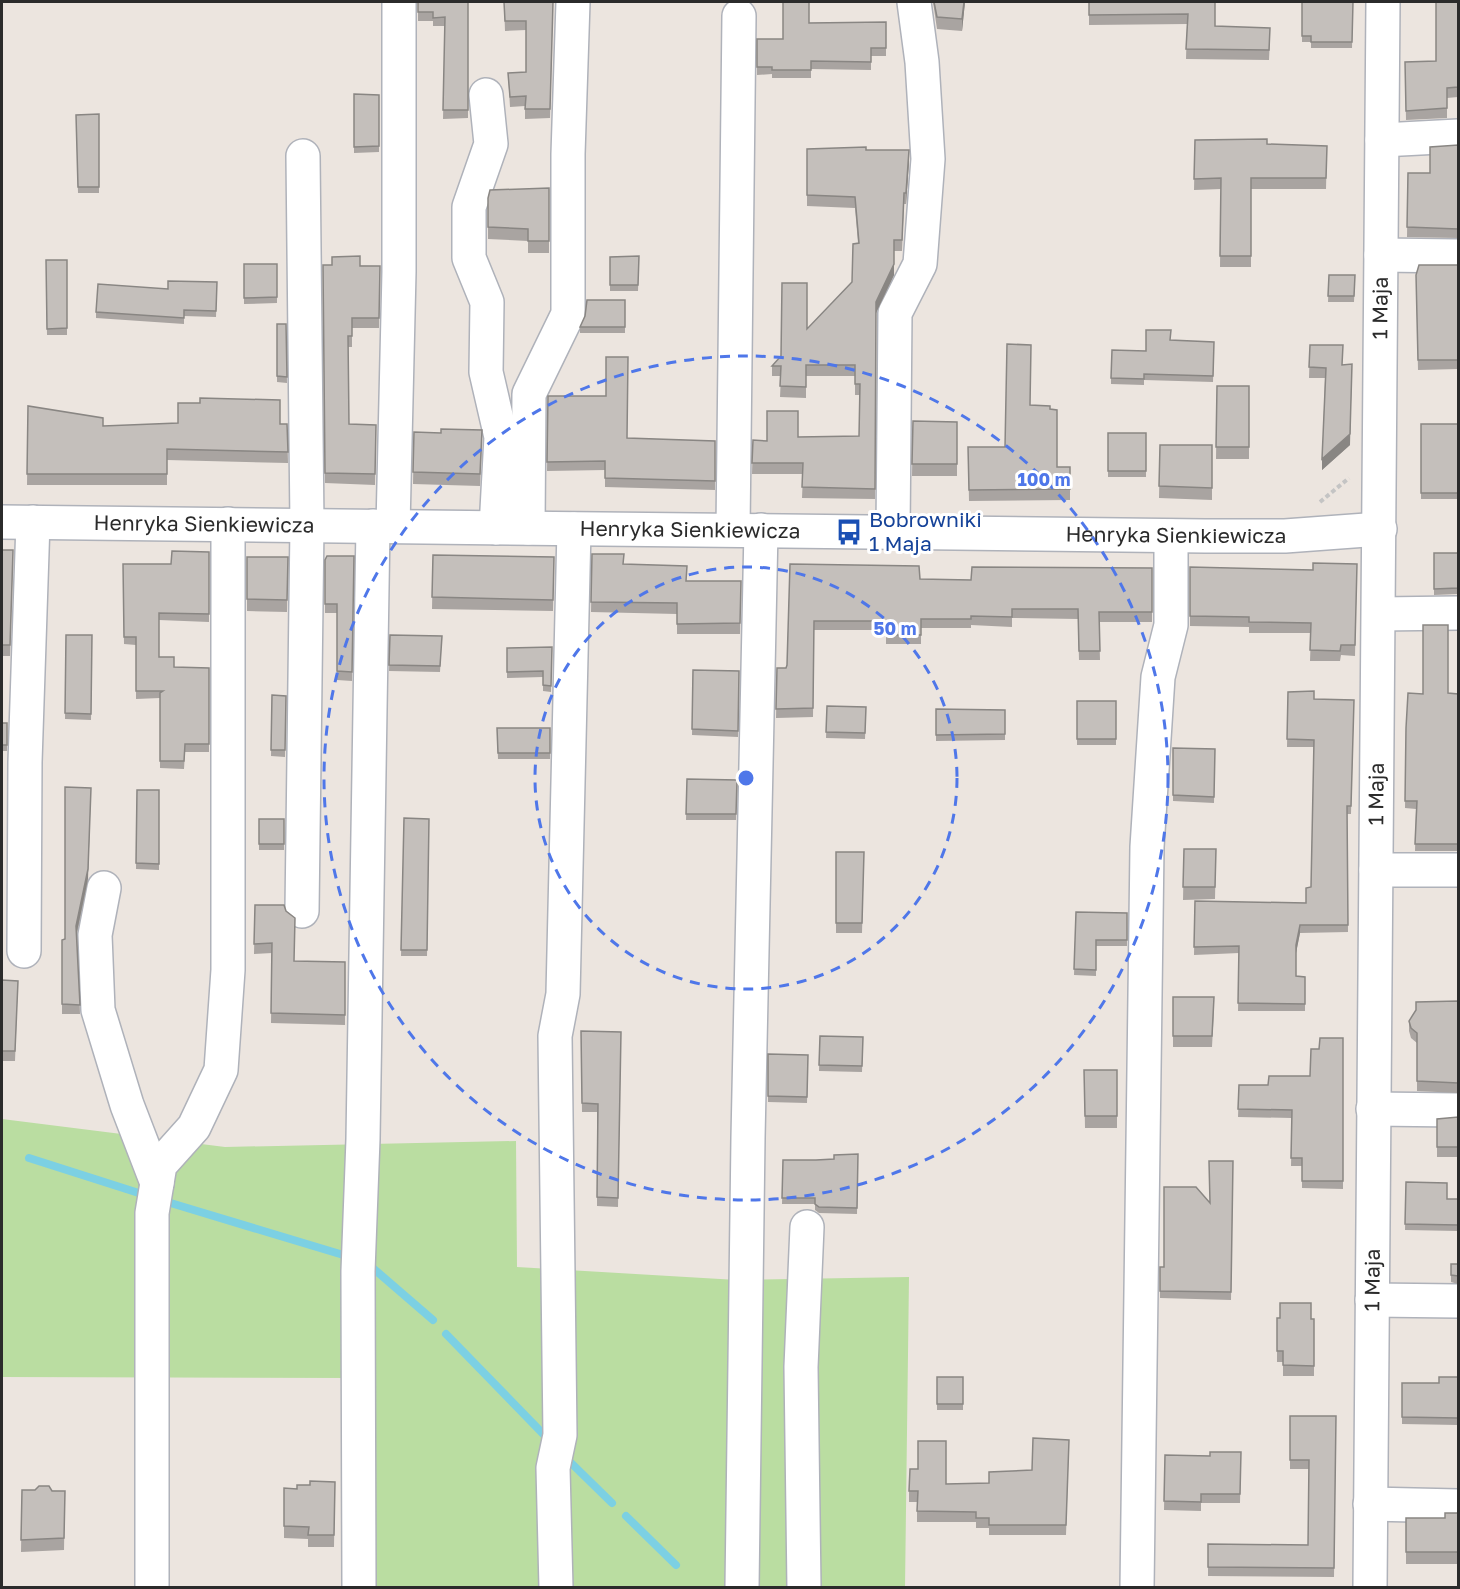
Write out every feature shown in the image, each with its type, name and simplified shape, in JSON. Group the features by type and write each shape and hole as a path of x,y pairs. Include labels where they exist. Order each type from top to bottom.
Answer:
{"street":[{"path":"359,1587 358,1271 383,526 399,272 399,2"},
{"path":"512,528 529,394 568,314 568,154 573,2"},
{"path":"893,532 895,312 920,264 928,159 922,62 914,2"},
{"name":"1 Maja","path":"1370,1587 1383,2"},
{"path":"739,16 747,529 748,1138 742,1587"},
{"path":"486,95 491,144 469,207 469,258 487,302 486,372 501,437 512,528"},
{"path":"1382,140 1458,136"},
{"path":"302,911 308,525 303,156"},
{"path":"1381,255 1458,256"},
{"path":"17,522 25,762 24,951"},
{"name":"Henryka Sienkiewicza","path":"17,522 747,529 1171,536 1285,536 1380,530"},
{"path":"152,1587 152,1213 160,1165 194,1127 221,1070 228,970 228,524"},
{"path":"556,1587 553,1468 560,1435 555,1036 563,994 574,529"},
{"path":"1137,1587 1147,847 1158,677 1171,625 1171,536"},
{"path":"1379,614 1458,614"},
{"path":"1376,870 1458,870"},
{"path":"104,888 95,935 98,1010 127,1105 157,1183"},
{"path":"1373,1109 1458,1110"},
{"path":"804,1587 801,1367 807,1227"},
{"path":"1372,1300 1458,1301"},
{"path":"1370,1504 1458,1506"}],"green space":[{"path":"2,1119 225,1147 516,1141 517,1267 737,1280 909,1277 905,1587 356,1587 353,1378 2,1377"}],"building":[{"path":"418,2 468,2 468,110 443,110 445,17 433,18 433,12 418,12"},
{"path":"504,2 553,2 550,109 525,109 526,96 510,97 508,73 526,72 526,21 505,21"},
{"path":"783,2 809,2 809,23 886,22 886,48 871,48 871,62 811,61 811,70 772,70 772,67 757,67 757,39 783,39"},
{"path":"934,2 964,2 962,19 937,17"},
{"path":"1089,2 1215,2 1215,26 1270,28 1269,50 1186,49 1188,14 1089,15"},
{"path":"1302,2 1353,2 1352,42 1311,42 1311,36 1302,36"},
{"path":"1436,2 1458,2 1458,87 1447,88 1447,108 1406,111 1405,62 1436,61"},
{"path":"354,94 379,95 379,146 354,147"},
{"path":"99,114 99,187 78,187 76,115"},
{"path":"1267,139 1267,144 1327,146 1326,178 1251,178 1251,256 1220,256 1221,178 1194,179 1195,140"},
{"path":"1458,145 1458,229 1407,227 1408,173 1430,173 1430,147"},
{"path":"866,147 866,150 909,150 902,240 894,240 894,264 876,302 875,489 802,487 803,463 752,463 753,440 767,441 767,411 798,411 798,437 859,436 860,384 855,384 855,365 806,365 806,387 780,386 781,366 772,366 781,356 782,283 807,283 807,329 852,282 853,244 859,243 855,197 807,195 807,149"},
{"path":"549,188 549,241 528,241 528,229 488,227 490,190"},
{"path":"360,256 360,266 380,266 379,318 352,318 352,336 348,336 349,424 376,425 375,474 325,473 323,265 332,265 332,257"},
{"path":"639,256 638,285 610,285 610,257"},
{"path":"46,260 67,260 67,328 47,329"},
{"path":"244,264 277,264 277,297 244,298"},
{"path":"1419,265 1458,265 1458,360 1418,360 1416,275"},
{"path":"1329,275 1355,275 1354,296 1328,296"},
{"path":"168,281 217,282 216,311 184,310 184,318 96,312 98,284 168,289"},
{"path":"587,300 625,300 625,327 580,327 585,316"},
{"path":"277,324 286,324 287,377 277,376"},
{"path":"1146,330 1171,330 1170,340 1214,342 1213,376 1144,374 1144,379 1111,378 1112,350 1146,351"},
{"path":"1007,344 1031,345 1030,405 1050,406 1050,409 1057,410 1057,467 1070,467 1070,489 969,490 968,447 1005,447"},
{"path":"1310,345 1343,345 1342,365 1352,364 1350,434 1322,459 1326,368 1309,367"},
{"path":"606,357 628,357 627,438 715,441 715,481 605,478 605,461 547,462 548,396 606,396"},
{"path":"1217,386 1249,386 1249,447 1216,447"},
{"path":"200,398 280,400 280,424 287,424 288,452 167,449 167,474 27,474 28,406 103,418 103,426 178,423 178,403 200,403"},
{"path":"913,421 957,422 957,464 912,464"},
{"path":"1421,424 1458,424 1458,493 1421,493"},
{"path":"441,429 482,430 480,474 413,472 414,432 441,433"},
{"path":"1108,433 1146,433 1146,471 1108,471"},
{"path":"1160,445 1212,445 1212,488 1159,486"},
{"path":"2,550 13,550 10,645 2,645"},
{"path":"172,551 209,552 209,614 159,613 159,657 174,657 174,667 209,668 209,744 185,744 184,761 160,761 160,693 163,691 136,691 136,637 124,637 123,564 171,564"},
{"path":"1434,553 1458,553 1458,588 1434,589"},
{"path":"592,554 624,554 623,564 687,566 686,581 741,581 740,623 677,624 677,603 591,602"},
{"path":"433,555 554,557 553,600 432,597"},
{"path":"327,556 354,556 352,672 337,671 337,604 325,604 325,560"},
{"path":"247,557 288,557 287,600 247,599"},
{"path":"1313,563 1357,564 1355,645 1341,645 1340,651 1310,650 1311,623 1249,622 1249,617 1190,616 1190,567 1313,570"},
{"path":"790,564 919,566 920,579 971,580 972,567 1152,568 1152,612 1099,612 1100,651 1079,651 1078,609 1012,609 1012,617 971,616 971,619 921,619 921,635 886,635 886,621 814,621 813,708 776,709 777,668 786,668 787,665"},
{"path":"1423,625 1448,625 1448,693 1458,694 1458,844 1415,844 1417,801 1405,801 1408,693 1423,694"},
{"path":"66,635 92,635 91,714 65,713"},
{"path":"390,635 442,636 440,666 389,665"},
{"path":"552,647 551,686 543,685 543,671 507,672 507,648"},
{"path":"693,670 739,671 738,731 692,729"},
{"path":"1314,691 1314,699 1354,700 1351,806 1347,806 1348,925 1300,925 1296,945 1296,976 1305,977 1305,1004 1238,1003 1239,946 1194,947 1195,901 1306,903 1306,888 1311,887 1314,740 1287,739 1288,692"},
{"path":"272,695 286,696 285,750 271,750"},
{"path":"1077,701 1116,701 1116,739 1077,739"},
{"path":"827,706 866,707 865,733 826,732"},
{"path":"936,709 1005,710 1005,734 936,735"},
{"path":"2,723 7,723 7,745 2,745"},
{"path":"497,728 550,728 550,753 498,753"},
{"path":"1173,748 1215,749 1214,797 1173,795"},
{"path":"687,779 737,780 736,814 686,814"},
{"path":"65,787 91,788 88,869 76,926 80,1005 62,1004 62,940 65,939"},
{"path":"137,790 159,790 159,864 136,863"},
{"path":"404,818 429,819 427,950 401,950"},
{"path":"259,819 284,819 284,844 259,844"},
{"path":"1184,849 1216,849 1215,887 1183,887"},
{"path":"836,852 864,852 862,923 836,923"},
{"path":"255,905 284,905 286,911 295,918 294,961 345,962 345,1015 271,1013 272,943 254,944"},
{"path":"1076,912 1127,913 1127,940 1096,940 1096,970 1074,969"},
{"path":"2,980 18,981 15,1051 2,1051"},
{"path":"1173,997 1214,997 1212,1036 1173,1036"},
{"path":"1458,1001 1458,1083 1417,1081 1417,1033 1411,1028 1409,1021 1416,1010 1416,1002"},
{"path":"581,1031 621,1032 618,1198 597,1197 598,1104 582,1103"},
{"path":"820,1036 863,1037 862,1066 819,1065"},
{"path":"1320,1038 1343,1038 1343,1181 1302,1181 1302,1158 1291,1158 1292,1110 1238,1109 1239,1085 1268,1085 1269,1076 1310,1076 1311,1049 1319,1049"},
{"path":"768,1054 808,1055 807,1097 768,1096"},
{"path":"1084,1070 1117,1070 1117,1116 1085,1116"},
{"path":"1458,1117 1458,1147 1437,1147 1437,1119"},
{"path":"858,1154 857,1208 819,1207 815,1204 815,1198 782,1198 783,1160 834,1159 834,1155"},
{"path":"1209,1161 1233,1161 1231,1292 1160,1291 1160,1267 1164,1267 1164,1187 1196,1187 1210,1203"},
{"path":"1406,1182 1447,1183 1447,1199 1458,1199 1458,1225 1405,1224"},
{"path":"1451,1264 1458,1264 1458,1276 1451,1275"},
{"path":"1280,1303 1311,1303 1311,1319 1314,1319 1314,1366 1283,1365 1283,1351 1277,1351 1277,1318 1280,1318"},
{"path":"937,1377 963,1377 963,1404 937,1404"},
{"path":"1439,1377 1458,1377 1458,1418 1402,1417 1402,1383 1439,1383"},
{"path":"1290,1416 1336,1416 1334,1568 1208,1567 1208,1544 1308,1545 1309,1460 1290,1460"},
{"path":"1033,1438 1069,1440 1066,1525 989,1525 989,1518 976,1518 976,1512 917,1511 918,1491 909,1491 910,1469 918,1469 918,1441 946,1441 946,1484 989,1483 989,1472 1032,1470"},
{"path":"1210,1452 1241,1452 1240,1494 1201,1494 1201,1502 1164,1501 1165,1455 1210,1456"},
{"path":"310,1481 335,1482 334,1535 308,1535 309,1527 284,1526 284,1488 297,1489 297,1485 310,1485"},
{"path":"39,1486 49,1486 52,1491 65,1491 64,1538 21,1540 22,1490 35,1490"},
{"path":"1445,1513 1458,1513 1458,1552 1406,1552 1406,1518 1445,1518"}],"waterway":[{"path":"29,1158 145,1195"},
{"path":"164,1201 350,1257"},
{"path":"367,1263 433,1320"},
{"path":"446,1334 550,1441"},
{"path":"566,1458 612,1503"},
{"path":"626,1516 676,1565"}],"place":[{"name":"Bobrowniki 1 Maja","path":"849,532"}]}
